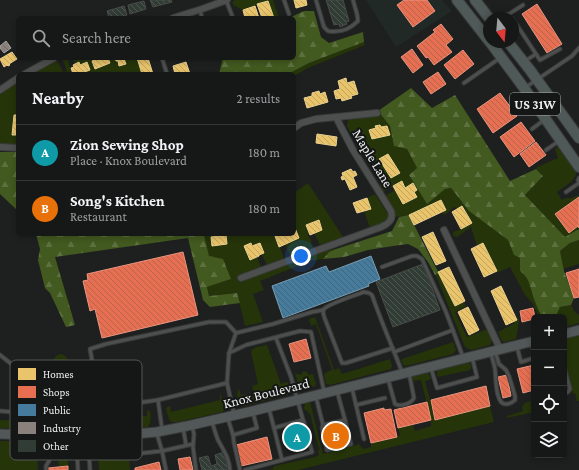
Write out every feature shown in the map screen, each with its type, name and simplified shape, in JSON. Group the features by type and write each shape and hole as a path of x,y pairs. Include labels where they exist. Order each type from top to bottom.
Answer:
{"highway":[{"name":"US 31W","path":"457,0 483,32"},
{"path":"475,0 485,12"},
{"name":"US 31W","path":"495,48 579,167"},
{"name":"US 31W","path":"513,48 579,138"}],"main road":[{"path":"567,333 579,330"},
{"name":"Knox Boulevard","path":"142,433 211,421 531,341"},
{"name":"Knox Boulevard","path":"0,434 10,434"}],"street":[{"path":"180,16 226,0"},
{"path":"29,72 50,60"},
{"path":"0,90 16,79"},
{"path":"296,127 309,120 336,116 377,113"},
{"name":"Maple Lane","path":"241,278 381,227 390,221 392,217 391,212 353,150 336,116"},
{"path":"0,147 16,148"},
{"path":"444,230 495,351"}],"lane":[{"path":"226,0 232,16"},
{"path":"284,0 289,14"},
{"path":"316,0 324,27 328,31 335,32 346,29 358,21 353,0"},
{"path":"512,12 523,5"},
{"path":"200,10 202,16"},
{"path":"519,28 540,60 560,49"},
{"path":"524,88 572,56 579,48"},
{"path":"524,61 536,54"},
{"path":"464,83 501,57"},
{"path":"163,60 166,72"},
{"path":"532,129 546,119"},
{"path":"546,150 560,140"},
{"path":"566,192 579,182 579,178"},
{"path":"382,267 412,256 422,259 453,330 477,377 437,388 431,367"},
{"path":"236,333 324,310 328,306 364,292 369,292 372,295 394,352 405,373 414,401 400,405 395,404 387,378"},
{"path":"324,310 324,319 342,363 393,348"},
{"path":"92,360 90,349 106,344 209,322 226,322 236,333"},
{"path":"394,352 453,330"},
{"path":"229,353 246,345 300,331 311,332 324,425 322,428 327,450 351,444 337,390"},
{"path":"236,333 229,353 227,383 234,443 240,470"},
{"path":"245,470 312,452 291,377 276,338"},
{"path":"517,345 521,362 531,359"},
{"path":"495,351 499,364 506,370 509,376 515,396 515,400 512,403 504,404 500,400 495,381 495,351"},
{"path":"0,355 10,363"},
{"path":"567,378 570,389 567,392"},
{"path":"142,402 158,400 227,383"},
{"path":"352,386 364,439"},
{"path":"356,405 385,398"},
{"path":"158,400 159,431 166,470"},
{"path":"268,407 282,460"},
{"path":"0,411 10,412"},
{"path":"233,435 257,428 252,411"},
{"path":"274,428 303,420"},
{"path":"324,425 345,420"},
{"path":"211,421 218,440 230,464 230,470"},
{"path":"192,425 196,470"},
{"path":"182,427 186,445"},
{"path":"142,453 162,451 193,444"},
{"path":"46,470 49,460"},
{"path":"78,470 79,460"},
{"path":"88,460 90,470"}],"shaded area":[{"path":"366,0 442,0 452,11 396,47"}],"green space":[{"path":"273,0 278,16 273,16 267,1 243,10 233,5 233,1"},
{"path":"304,11 314,11 321,37 329,43 363,32 364,42 309,63 292,72 220,72 222,60 296,60 296,16 293,16"},
{"path":"364,42 365,45 308,68 296,75 296,72 291,72 309,63"},
{"path":"63,60 68,60 71,72 63,72 67,71"},
{"path":"73,60 94,60 92,62 95,69 110,63 109,60 118,61 120,66 126,64 124,60 138,60 141,72 84,72 90,69 87,62 80,65 79,63 75,64"},
{"path":"55,61 58,62 63,72 35,72"},
{"path":"16,83 16,115 14,115 12,134 16,135 16,146 0,144 0,93"},
{"path":"411,88 432,108 455,95 510,181 536,169 543,176 525,195 565,237 579,230 579,240 570,243 560,251 564,271 574,298 571,305 560,307 557,314 541,314 528,280 520,271 520,258 514,255 508,240 469,211 451,188 445,189 427,204 409,175 417,168 407,149 394,146 390,126 378,111"},
{"path":"378,111 390,126 394,146 407,149 417,168 409,175 427,203 445,189 451,188 469,211 508,240 514,255 520,258 520,271 528,280 541,314 538,314 533,304 525,295 510,267 497,273 483,243 477,246 471,227 457,237 453,236 453,232 472,223 462,206 457,209 455,207 444,215 442,212 446,210 441,200 409,215 395,217 394,212 385,196 395,190 404,204 417,197 414,192 417,189 413,183 405,188 402,181 383,192 374,170 383,165 391,178 399,173 388,154 372,164 364,155 347,126 350,118"},
{"path":"559,145 577,169 573,180 557,192 562,200 577,195 579,197 555,215 569,233 578,226 579,230 565,237 525,195 543,176 536,169 537,167 558,158 555,149"},
{"path":"0,152 16,152 16,209 0,194"},
{"path":"308,183 343,237 320,245 314,233 322,230 318,220 306,225 312,248 291,257 285,244 299,238 296,230 296,192"},
{"path":"375,194 389,216 384,223 370,228 364,211 371,208 367,198"},
{"path":"409,215 439,273 435,275 428,262 418,249 408,244 368,250 344,257 323,259 329,252 336,249 392,231 399,217"},
{"path":"37,236 204,236 209,256 223,259 231,279 207,287 209,296 237,293 240,303 210,307 203,300 188,238 55,257 75,325 66,327 50,293 45,288 38,260 40,249"},
{"path":"204,236 275,236 284,258 267,265 261,253 252,246 251,243 244,246 250,260 257,257 261,267 237,276 239,282 325,250 336,249 329,252 323,259 310,261 260,281 264,290 253,294 263,322 245,326 237,293 209,296 207,287 231,279 209,257"},
{"path":"579,240 579,264 563,269 560,251 570,243"},
{"path":"439,273 455,306 464,302 466,306 455,312 467,337 487,330 492,340 490,345 471,350 465,347 435,275"},
{"path":"571,305 575,312 579,315 579,323 567,326 567,314 557,314 560,307"},
{"path":"315,317 334,370 339,368 342,374 390,359 392,366 391,369 330,385 326,384 324,375 332,370 316,324 311,326 309,319"},
{"path":"519,319 516,339 504,342 502,341 498,332 515,323 514,322"},
{"path":"579,335 579,401 577,401 575,393 573,394 567,372 567,338"},
{"path":"453,342 456,350 453,354 406,366 403,365 402,359"},
{"path":"267,345 281,384 287,382 289,384 291,390 290,394 240,406 237,395 238,390 239,389 241,395 254,393 252,386 258,384 251,352 256,347"},
{"path":"60,354 63,355 68,360 53,360"},
{"path":"469,363 471,365 470,370 438,377 437,375 438,370"},
{"path":"303,371 307,372 308,375 313,374 316,384 315,386 302,390 300,389 295,373 301,375"},
{"path":"427,372 431,379 425,381 435,419 490,406 494,422 298,470 268,470 273,469 274,466 319,455 318,450 320,449 310,413 308,414 308,411 304,408 305,403 310,402 323,454 357,445 359,443 364,449 371,447 371,443 400,435 398,428 413,425 415,431 431,426 431,420 421,380 414,381 412,378"},
{"path":"220,394 224,410 222,412 178,422 170,421 166,409 168,406 170,406 171,412 220,400"},
{"path":"531,401 531,413 507,418 507,416 523,411 522,407 526,402"},
{"path":"147,410 150,411 150,421 148,427 142,428 142,416 147,416"},
{"path":"0,420 10,420 10,428 0,428"},
{"path":"0,441 10,441 10,460 37,460 38,470 0,470"},
{"path":"58,460 68,460 68,466 59,467"},
{"path":"98,460 129,460 130,470 99,470"}],"building: Homes":[{"path":"294,0 306,0 307,5 296,8"},
{"path":"268,1 273,16 261,16 257,4"},
{"path":"255,6 258,16 244,16 243,10"},
{"path":"12,52 16,58 16,60 9,64 10,65 4,67 0,59"},
{"path":"109,60 110,63 95,69 92,61"},
{"path":"124,60 126,64 119,66 118,61 116,61"},
{"path":"138,60 149,60 152,72 141,72"},
{"path":"79,62 80,65 87,62 90,70 85,72 72,72 71,68 74,67 73,65"},
{"path":"186,62 189,72 174,72 173,66"},
{"path":"346,78 347,83 354,81 358,94 351,96 352,98 342,101 341,98 336,99 334,91 340,89 338,81"},
{"path":"319,91 320,94 325,92 328,102 307,108 304,98 312,96 312,93"},
{"path":"14,115 16,115 16,135 12,135"},
{"path":"380,125 381,127 387,126 390,135 372,139 369,130"},
{"path":"317,134 337,137 336,146 316,143"},
{"path":"388,154 400,173 391,178 379,159"},
{"path":"351,169 353,172 355,171 357,175 353,177 357,187 350,190 345,179 342,180 341,177 343,176 342,173"},
{"path":"402,181 405,188 413,183 417,190 414,192 417,197 403,204 393,186"},
{"path":"367,198 371,209 357,213 353,203"},
{"path":"441,200 446,210 414,225 409,215"},
{"path":"462,206 472,223 461,229 452,212"},
{"path":"319,220 322,230 310,235 306,225"},
{"path":"296,230 299,238 279,247 275,236 296,236"},
{"path":"433,232 446,261 436,265 422,237"},
{"path":"226,236 227,244 212,246 211,237"},
{"path":"251,243 252,246 260,243 264,253 250,260 244,246"},
{"path":"483,243 497,271 484,277 471,249"},
{"path":"449,267 465,301 455,306 438,272"},
{"path":"501,286 517,320 506,325 491,291"},
{"path":"468,307 479,330 469,335 458,312"}],"building: Shops":[{"path":"404,0 427,0 435,11 413,27 397,5"},
{"path":"537,4 562,44 547,53 522,14"},
{"path":"441,24 453,39 446,45 452,52 434,65 428,57 426,58 417,46 435,32 433,30"},
{"path":"412,49 423,65 413,73 401,57"},
{"path":"463,50 474,64 455,79 444,65"},
{"path":"438,72 446,84 431,94 423,82"},
{"path":"500,93 517,116 493,133 477,109"},
{"path":"521,122 535,141 514,157 500,137"},
{"path":"536,142 546,155 529,167 520,154"},
{"path":"579,197 579,228 578,226 569,233 555,214"},
{"path":"183,252 198,315 102,338 95,309 90,311 83,281 88,280 87,274"},
{"path":"579,269 579,297 574,298 566,273"},
{"path":"533,308 534,314 531,314 531,320 522,322 520,311"},
{"path":"306,339 311,358 294,362 289,344"},
{"path":"531,366 531,391 523,393 517,369"},
{"path":"507,375 511,396 503,398 498,377"},
{"path":"486,386 490,406 435,420 431,400"},
{"path":"427,402 431,420 398,428 394,410"},
{"path":"384,408 384,410 391,409 397,437 371,443 364,413"},
{"path":"343,424 348,443 328,447 324,429"},
{"path":"302,425 307,446 292,450 287,429"},
{"path":"267,437 272,459 241,466 236,445"},
{"path":"190,457 193,470 180,470 178,459"},
{"path":"159,462 161,470 135,470 135,468"},
{"path":"68,466 68,470 48,470 48,468"}],"building: Public":[{"path":"371,256 380,279 368,284 369,286 283,318 272,286 326,266 329,272"}],"building: Industry":[{"path":"6,41 11,48 4,53 0,46"}],"building: Other":[{"path":"150,0 171,0 172,2 153,7"},
{"path":"326,0 343,0 349,21 346,22 347,24 340,27 339,24 334,25"},
{"path":"144,1 146,9 130,14 128,5"},
{"path":"124,6 127,15 108,16 107,11"},
{"path":"423,264 440,310 393,327 376,282"},
{"path":"224,452 228,470 202,470 199,458 208,456 211,466 217,464 215,455"}],"place":[{"name":"Song's Kitchen","path":"336,436"},
{"name":"Zion Sewing Shop","path":"297,437"}]}
